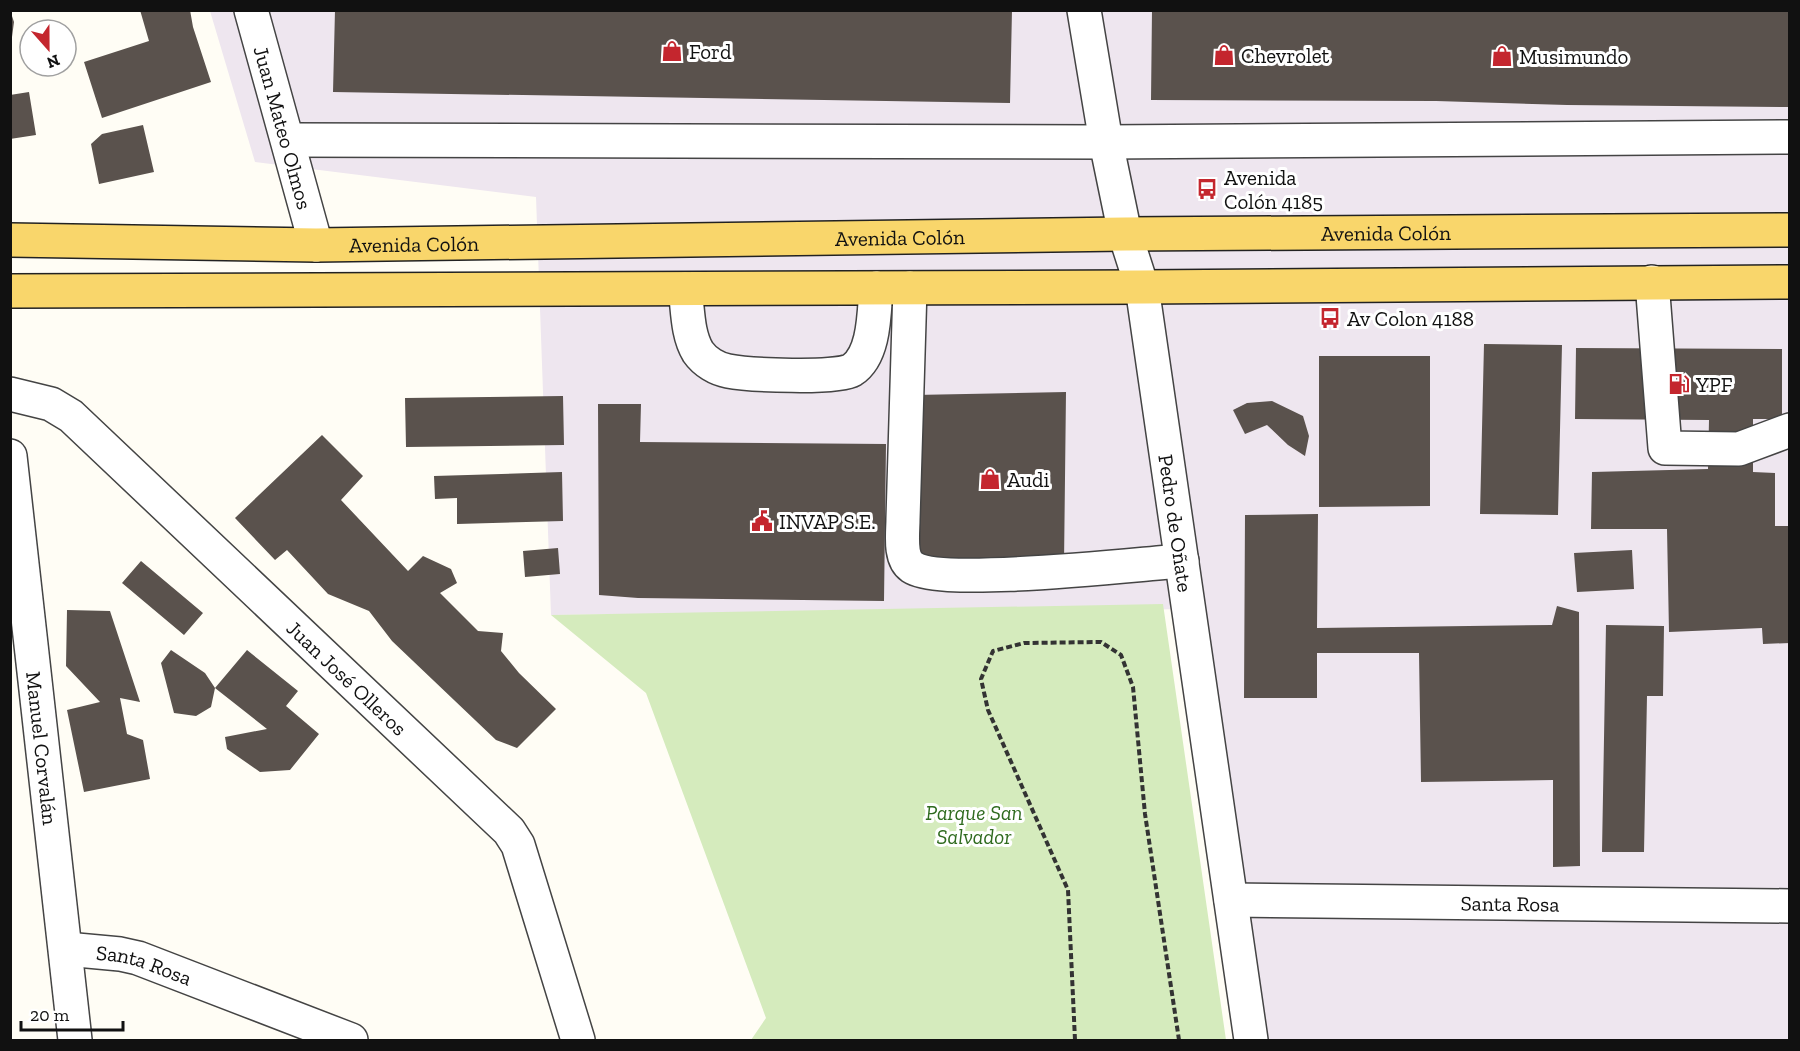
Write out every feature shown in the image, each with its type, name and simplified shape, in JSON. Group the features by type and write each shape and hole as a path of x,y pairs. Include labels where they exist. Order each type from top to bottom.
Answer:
{"main road":[{"name":"Avenida Colón","path":"10,240 316,245 1125,234 1790,230"},
{"path":"10,291 1790,282"}],"street":[{"name":"Juan Mateo Olmos","path":"251,10 316,245"},
{"name":"Pedro de Oñate","path":"1084,10 1106,142 1125,234 1142,287 1251,1041"},
{"path":"288,140 1106,142 1790,137"},
{"path":"1652,282 1665,448 1739,449 1790,430"},
{"path":"685,289 692,336 699,352 710,364 728,371 761,375 827,375 852,370 866,354 872,336 876,288"},
{"path":"910,288 903,519 904,556 911,566 923,571 997,575 1182,561"},
{"name":"Juan José Olleros","path":"10,394 51,404 71,416 510,831 518,845 578,1041"},
{"name":"Manuel Corvalán","path":"10,456 75,1041"},
{"name":"Santa Rosa","path":"1231,900 1790,906"},
{"name":"Santa Rosa","path":"66,949 138,958 351,1041"}],"path":[{"path":"1075,1041 1068,891 988,710 981,679 993,651 1024,643 1101,642 1121,655 1133,687 1145,814 1179,1041"}],"shaded area":[{"path":"210,11 1789,11 1789,1040 1269,1040 1196,609 551,615 536,197 255,162"}],"green space":[{"name":"Parque San Salvador","path":"1163,604 1226,1040 751,1040 766,1018 646,693 551,615"}],"building":[{"path":"10,10 14,22 12,37 10,37"},
{"path":"140,10 190,10 193,27 211,82 102,118 84,62 149,41"},
{"name":"Ford","path":"335,10 1012,10 1010,103 333,92"},
{"path":"1152,10 1790,10 1790,107 1436,101 1151,100"},
{"path":"29,92 36,135 10,139 10,95"},
{"path":"143,125 154,172 99,184 91,144 102,134"},
{"path":"1484,344 1562,345 1558,515 1480,514"},
{"path":"1576,348 1782,349 1782,419 1753,419 1753,472 1775,473 1775,526 1790,526 1790,643 1763,644 1762,628 1669,632 1667,529 1591,529 1592,472 1708,469 1709,420 1575,419"},
{"path":"1319,356 1430,356 1430,506 1319,507"},
{"name":"Audi","path":"1066,392 1064,564 917,566 914,395"},
{"path":"563,396 564,445 406,447 405,398"},
{"path":"1272,401 1303,416 1309,436 1305,456 1288,445 1267,425 1245,434 1233,410 1247,403"},
{"name":"INVAP S.E.","path":"598,404 641,404 640,442 886,444 884,601 638,598 599,595"},
{"path":"322,435 363,476 341,500 408,571 423,556 451,569 457,583 440,593 478,631 503,633 501,651 519,673 556,709 517,748 496,740 392,641 369,611 328,594 287,550 275,560 235,518"},
{"path":"562,472 563,521 457,524 457,498 435,499 434,476"},
{"path":"1318,514 1317,628 1552,625 1557,606 1579,612 1580,866 1553,867 1553,780 1421,782 1419,653 1317,653 1317,698 1244,698 1245,515"},
{"path":"558,548 560,574 525,577 523,551"},
{"path":"1632,550 1634,589 1577,592 1574,553"},
{"path":"141,561 203,613 184,635 122,583"},
{"path":"67,610 110,611 140,702 120,698 127,734 143,740 150,779 84,792 67,710 100,702 66,666"},
{"path":"1606,625 1664,626 1663,696 1647,696 1644,852 1602,852"},
{"path":"171,650 205,673 215,688 211,707 196,716 174,713 161,663"},
{"path":"247,650 298,691 286,706 319,734 290,770 260,772 227,749 225,737 267,729 215,688"}],"place":[{"name":"Ford","path":"672,51"},
{"name":"Chevrolet","path":"1224,55"},
{"name":"Musimundo","path":"1502,56"},
{"name":"Avenida Colón 4185","path":"1207,189"},
{"name":"Av Colon 4188","path":"1330,318"},
{"name":"YPF","path":"1679,384"},
{"name":"Audi","path":"990,479"},
{"name":"INVAP S.E.","path":"762,521"}]}
